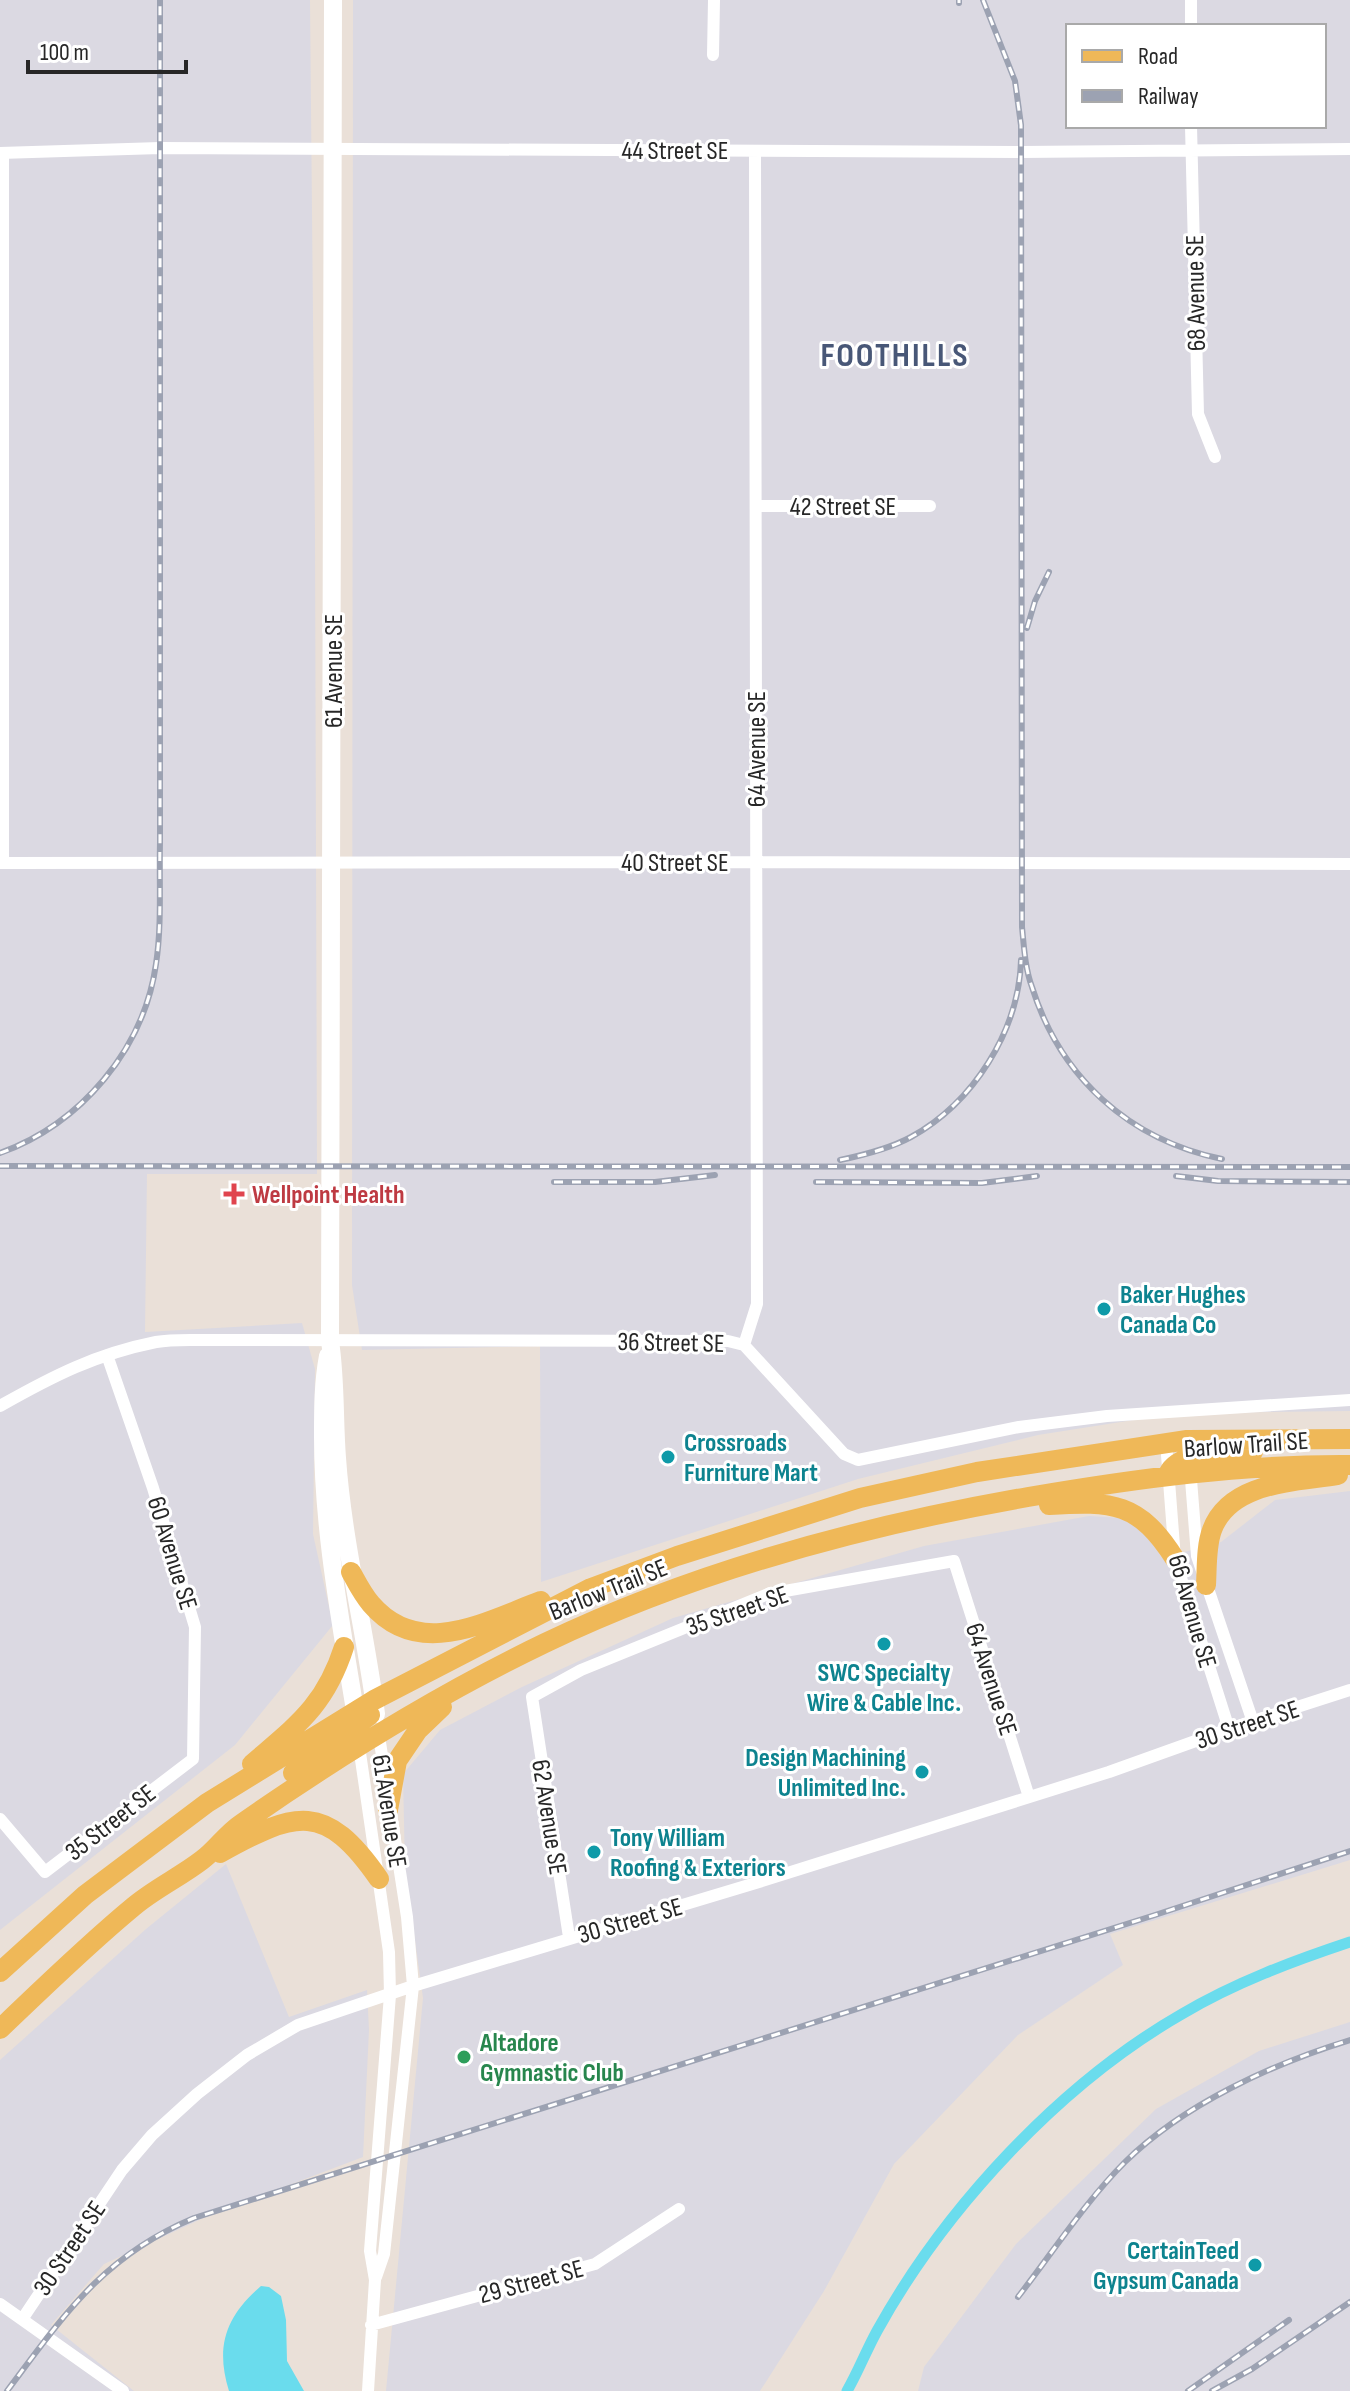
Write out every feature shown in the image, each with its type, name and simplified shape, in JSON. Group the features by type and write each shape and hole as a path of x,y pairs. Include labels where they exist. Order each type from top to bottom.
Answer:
{"main road":[{"name":"Barlow Trail SE","path":"3,1968 85,1895 207,1803 469,1682 548,1641 658,1595 807,1545 969,1507 1168,1475 1189,1457 1343,1439"},
{"name":"Barlow Trail SE","path":"4,2028 136,1904 205,1858 235,1828 365,1729 374,1700 583,1592 677,1556 860,1498 977,1472 1166,1442 1189,1457 1350,1465"},
{"path":"1206,1585 1213,1528 1237,1501 1282,1482 1350,1473"},
{"path":"969,1507 1081,1503 1111,1506 1130,1511 1153,1527 1175,1559"},
{"path":"351,1572 370,1603 408,1632 440,1634 562,1594 583,1592"},
{"path":"365,1729 526,1632 543,1612"},
{"path":"207,1803 324,1696 344,1647"},
{"path":"388,1810 397,1761 418,1730 469,1682"},
{"path":"205,1858 285,1821 310,1821 346,1838 379,1879"}],"street":[{"name":"61 Avenue SE","path":"333,0 330,1341 336,1380 337,1457 351,1572 374,1700"},
{"path":"713,55 714,0"},
{"path":"1191,0 1191,24"},
{"name":"68 Avenue SE","path":"1191,128 1198,414 1215,457"},
{"name":"44 Street SE","path":"2,153 160,148 1021,152 1350,149"},
{"name":"64 Avenue SE","path":"744,1345 757,1304 755,151"},
{"path":"1,863 2,153"},
{"name":"42 Street SE","path":"756,506 930,506"},
{"name":"40 Street SE","path":"1,863 1350,864"},
{"name":"36 Street SE","path":"0,1406 61,1371 159,1341 728,1341 744,1345 844,1454 858,1460 1019,1427 1107,1416 1350,1400"},
{"name":"61 Avenue SE","path":"330,1341 323,1380 323,1483 334,1584 344,1647 388,1810 407,1917 413,1986 384,2254 375,2280 368,2391"},
{"name":"60 Avenue SE","path":"107,1355 153,1488 195,1627 193,1759"},
{"name":"66 Avenue SE","path":"1166,1442 1175,1559 1229,1729"},
{"name":"66 Avenue SE","path":"1189,1457 1197,1556 1253,1722"},
{"name":"64 Avenue SE","path":"954,1561 1029,1797"},
{"name":"35 Street SE","path":"532,1697 581,1670 768,1594 954,1561"},
{"name":"30 Street SE","path":"23,2318 122,2170 152,2135 247,2055 298,2025 569,1937 759,1882 1109,1772 1350,1690"},
{"name":"62 Avenue SE","path":"532,1697 569,1937"},
{"name":"61 Avenue SE","path":"365,1729 389,1952 390,1995 370,2251 375,2280"},
{"name":"35 Street SE","path":"0,1819 45,1872 193,1759"},
{"name":"29 Street SE","path":"371,2325 595,2264 679,2209"},
{"path":"0,2304 123,2391"}],"shaded area":[{"path":"0,0 310,0 317,1174 147,1174 145,1332 302,1323 315,1369 313,1534 333,1625 235,1745 0,1930"},
{"path":"353,0 1350,0 1350,1411 1178,1413 1038,1435 858,1479 541,1582 540,1346 362,1350 352,1285"},
{"path":"1350,1491 1350,1860 1110,1934 1123,1965 1018,2035 894,2164 824,2291 760,2391 386,2391 423,1998 405,1869 403,1774 440,1730 522,1687 673,1618 924,1546 1089,1516 1137,1519 1162,1558 1221,1542 1275,1500"},
{"path":"226,1864 289,2017 367,1990 369,2030 363,2157 212,2214 104,2264 51,2325 134,2391 0,2391 0,2060 146,1929"},
{"path":"1350,2022 1350,2391 918,2391 924,2367 1016,2244 1156,2109 1259,2051"}],"water":[{"path":"261,2286 269,2287 281,2296 286,2320 287,2361 304,2391 229,2391 223,2360 227,2333 239,2309"}],"waterway":[{"path":"847,2391 877,2331 936,2239 971,2195 1050,2113 1092,2076 1182,2014 1222,1992 1350,1942"}],"railway":[{"path":"0,1153 57,1123 104,1080 123,1054 138,1025 156,964 160,903 160,0"},
{"path":"983,0 1015,81 1021,125 1022,927 1028,972 1044,1019 1060,1049 1103,1100 1157,1137 1222,1159"},
{"path":"1027,628 1035,601 1049,572"},
{"path":"840,1160 867,1154 911,1137 933,1123 973,1085 1002,1038 1012,1013 1021,960"},
{"path":"0,1166 1350,1167"},
{"path":"554,1182 655,1182 715,1175"},
{"path":"816,1182 982,1183 1037,1176"},
{"path":"1176,1176 1218,1181 1350,1182"},
{"path":"7,2391 67,2313 110,2269 134,2250 194,2218 1350,1851"},
{"path":"1018,2297 1096,2194 1148,2141 1230,2088 1290,2061 1350,2040"},
{"path":"1212,2391 1252,2369 1350,2302"},
{"path":"1188,2391 1289,2320"}],"place":[{"name":"Wellpoint Health","path":"234,1194"},
{"name":"Baker Hughes Canada Co","path":"1104,1309"},
{"name":"Crossroads Furniture Mart","path":"668,1457"},
{"name":"SWC Specialty Wire & Cable Inc.","path":"884,1644"},
{"name":"Design Machining Unlimited Inc.","path":"922,1772"},
{"name":"Tony William Roofing & Exteriors","path":"594,1852"},
{"name":"Altadore Gymnastic Club","path":"464,2057"},
{"name":"CertainTeed Gypsum Canada","path":"1255,2265"}],"district":[{"name":"FOOTHILLS","path":"895,354"}]}
